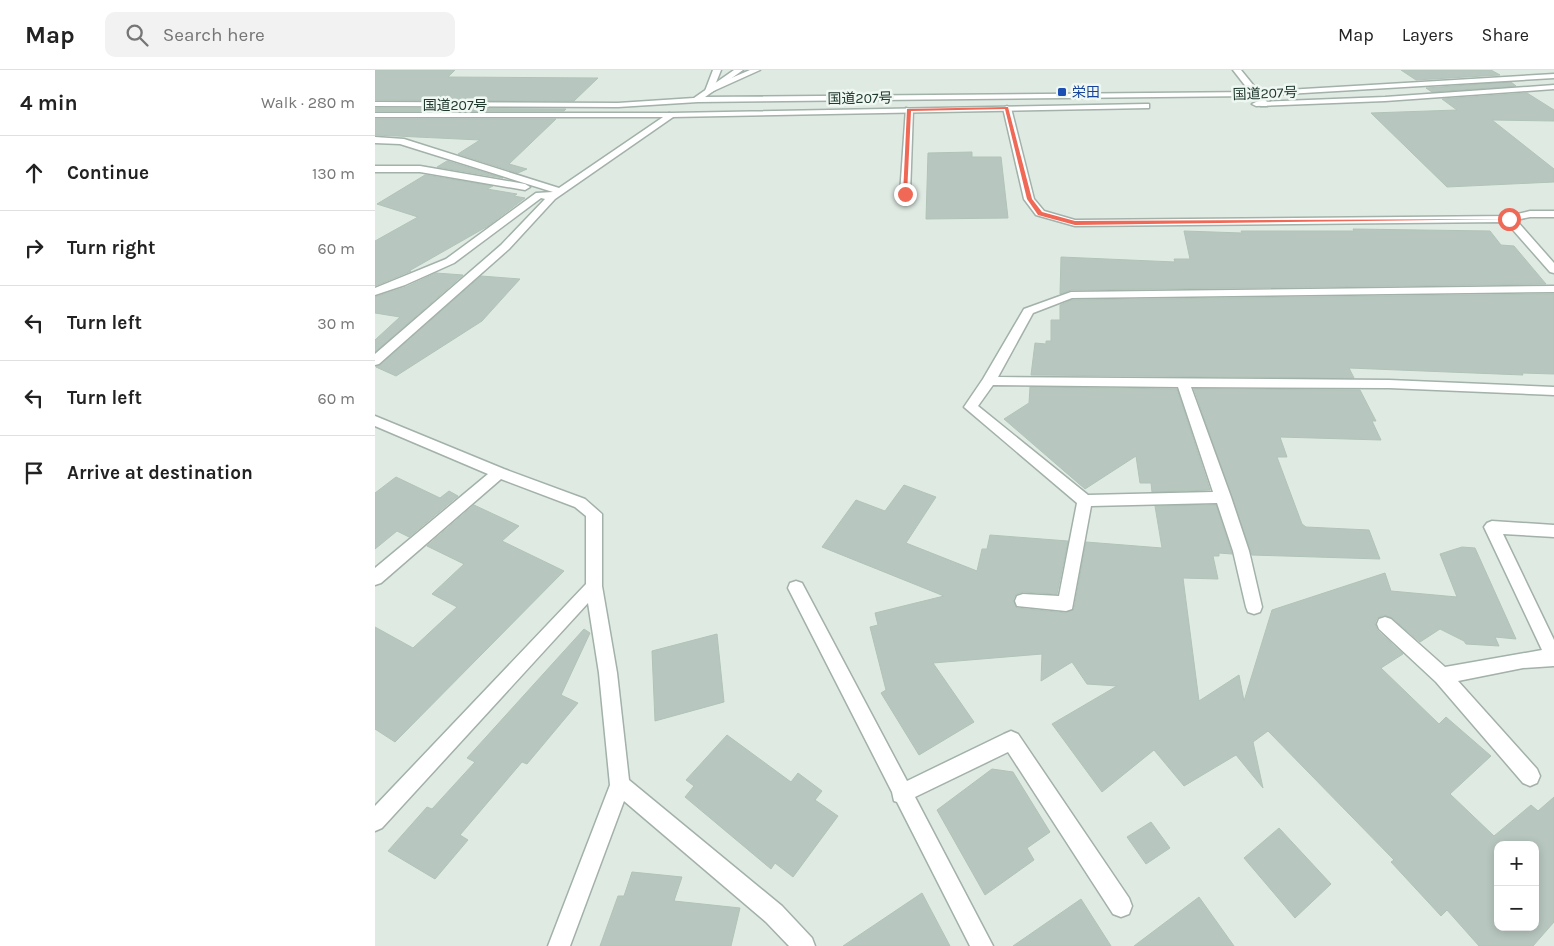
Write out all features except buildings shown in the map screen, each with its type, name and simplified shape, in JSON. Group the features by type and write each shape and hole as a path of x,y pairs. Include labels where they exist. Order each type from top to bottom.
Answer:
{"street":[{"path":"709,91 717,70"},
{"path":"375,361 498,253 553,192 696,100 739,70"},
{"path":"709,91 756,70"},
{"path":"1237,70 1254,94 1264,104"},
{"name":"国道207号","path":"375,104 618,105 696,100 1254,94 1554,76"},
{"path":"1245,104 1385,99 1554,87"},
{"path":"375,115 672,115 1159,106"},
{"path":"1007,108 1029,199 1040,213 1075,223 1509,219 1530,214 1554,214"},
{"path":"905,194 909,110"},
{"path":"375,140 401,141 553,192"},
{"path":"375,169 420,169 553,192"},
{"path":"375,292 450,262 539,195 553,192"},
{"path":"1509,219 1554,270"},
{"path":"1224,497 1085,500 971,408 989,381 1028,311 1071,295 1554,289"},
{"path":"989,381 1389,384 1554,391"},
{"path":"1183,383 1224,497 1241,551 1254,607"},
{"path":"375,421 499,473 580,503 594,514 593,586 607,673 620,785 559,946"},
{"path":"375,578 499,473"},
{"path":"1023,601 1066,604 1085,500"},
{"path":"1442,676 1523,660 1554,657 1491,527 1554,531"},
{"path":"375,821 593,586"},
{"path":"796,588 901,794 982,946"},
{"path":"1385,624 1442,676 1530,776"},
{"path":"901,794 1011,740 1121,906"},
{"path":"620,785 773,914 803,946"}],"place":[{"name":"栄田","path":"1062,92"}],"route":[{"path":"905,194 909,110 1007,108 1029,199 1040,213 1075,223 1509,219"}]}
